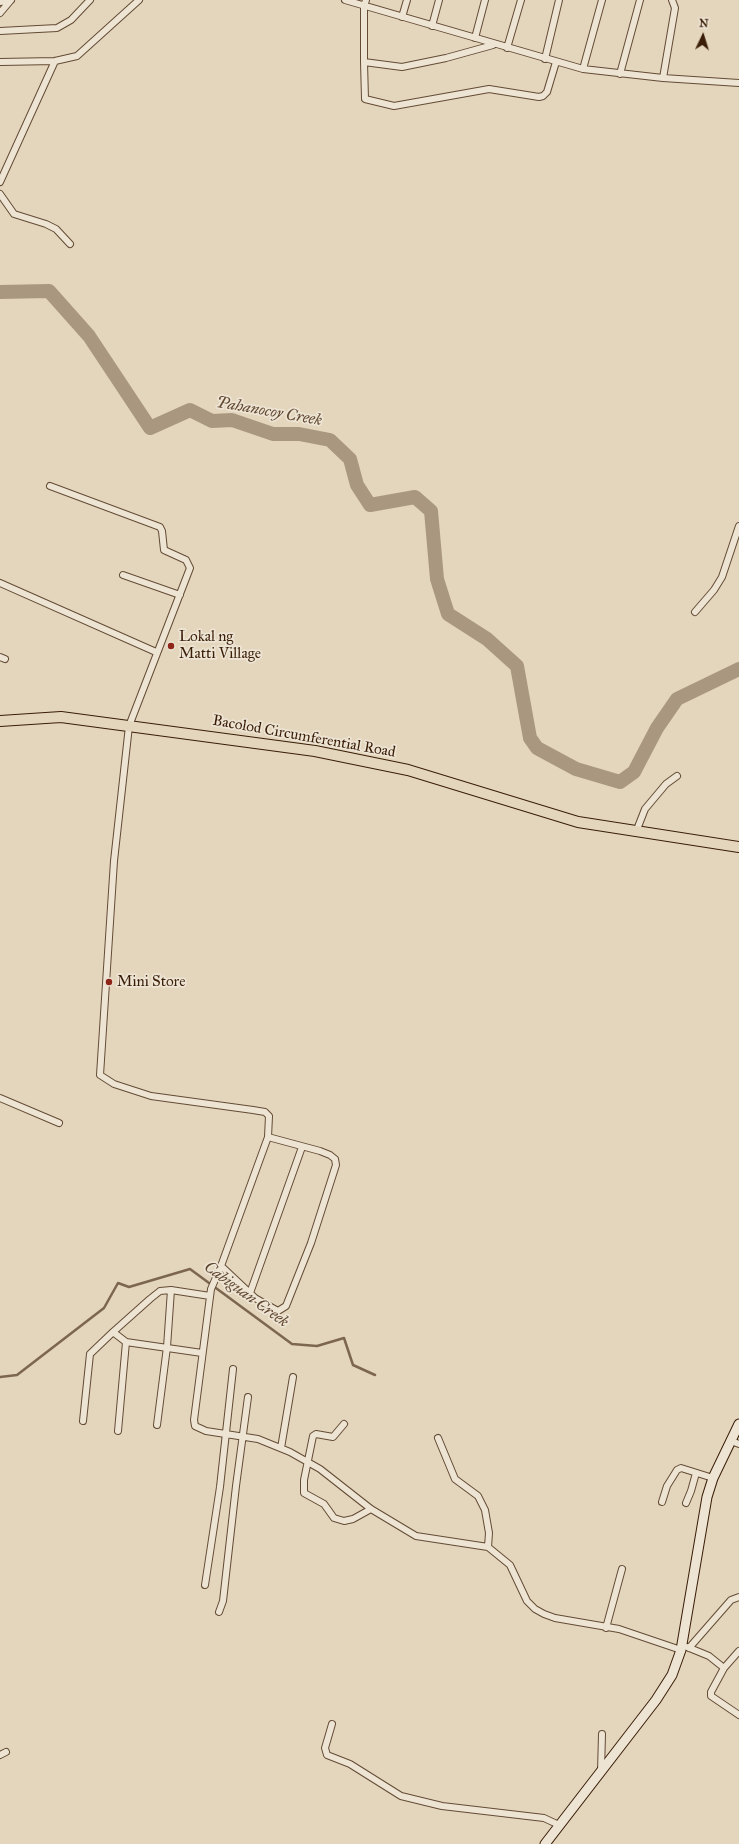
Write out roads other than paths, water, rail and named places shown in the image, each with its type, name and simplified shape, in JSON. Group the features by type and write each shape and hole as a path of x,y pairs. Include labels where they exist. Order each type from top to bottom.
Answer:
{"main road":[{"name":"Bacolod Circumferential Road","path":"0,721 61,717 179,731 349,756 408,770 571,820 636,832 739,847"},
{"path":"545,1844 665,1688 677,1664 684,1648 704,1507 713,1478 735,1443 739,1424"}],"street":[{"path":"0,2 11,0"},
{"path":"0,13 11,0"},
{"path":"0,31 57,28 71,20 90,0"},
{"path":"0,62 55,61 77,56 138,0"},
{"path":"345,0 365,3 402,17 583,70 739,84"},
{"path":"402,17 407,0"},
{"path":"432,26 439,0"},
{"path":"475,38 485,0"},
{"path":"507,48 521,0"},
{"path":"545,59 559,0"},
{"path":"583,70 602,0"},
{"path":"620,74 640,0"},
{"path":"663,78 675,8 672,0"},
{"path":"365,3 365,98 394,106 489,89 538,97 543,96 547,92 556,62"},
{"path":"364,62 402,67 446,58 494,44"},
{"path":"0,182 55,61"},
{"path":"0,194 14,214 51,227 70,244"},
{"path":"50,486 160,527 162,531 164,550 186,560 190,568 156,652 129,726 114,861 100,1075 114,1084 152,1096 265,1112 269,1116 268,1137 211,1293 194,1423 198,1428 258,1440 280,1448 320,1470 372,1509 416,1536 488,1547 510,1565 527,1601 535,1609 555,1618 606,1628 619,1629 684,1648 709,1656 724,1668"},
{"path":"695,612 714,590 722,577 739,526"},
{"path":"123,575 180,595"},
{"path":"0,583 156,652"},
{"path":"636,832 645,809 666,784 676,776"},
{"path":"0,1098 59,1123"},
{"path":"221,1266 250,1293 273,1309 278,1310 286,1306 311,1242 336,1165 335,1159 330,1155 268,1137"},
{"path":"250,1293 302,1147"},
{"path":"83,1421 90,1354 160,1291 171,1290 211,1293"},
{"path":"157,1425 167,1348 171,1290"},
{"path":"113,1332 126,1342 202,1353"},
{"path":"118,1431 126,1342"},
{"path":"205,1586 226,1434 233,1369"},
{"path":"280,1448 293,1377"},
{"path":"219,1612 223,1601 248,1397"},
{"path":"344,1424 333,1437 314,1434 307,1462 304,1480 304,1493 324,1504 334,1518 344,1521 353,1520 372,1509"},
{"path":"438,1438 455,1479 478,1496 485,1510 489,1533 488,1547"},
{"path":"662,1502 667,1486 677,1470 681,1468 713,1478"},
{"path":"686,1503 696,1473"},
{"path":"606,1628 622,1569"},
{"path":"684,1648 731,1600 739,1597"},
{"path":"739,1651 724,1668 711,1688 711,1696 739,1715"},
{"path":"332,1724 325,1748 327,1755 350,1764 401,1796 442,1806 544,1818 559,1826"},
{"path":"601,1772 602,1734"}],"waterway":[{"name":"Pahanocoy Creek","path":"0,292 49,291 89,336 150,428 190,410 212,421 232,420 273,434 299,434 330,440 350,459 357,485 370,505 415,497 431,511 437,579 448,614 487,639 517,666 530,738 537,748 576,769 620,782 634,772 657,728 677,699 739,669"},
{"name":"Cabiguan Creek","path":"0,1377 17,1375 104,1308 118,1283 129,1287 190,1269 292,1344 317,1346 344,1338 353,1365 375,1375"}],"place":[{"name":"Lokal ng Matti Village","path":"171,646"},
{"name":"Mini Store","path":"109,982"}]}
